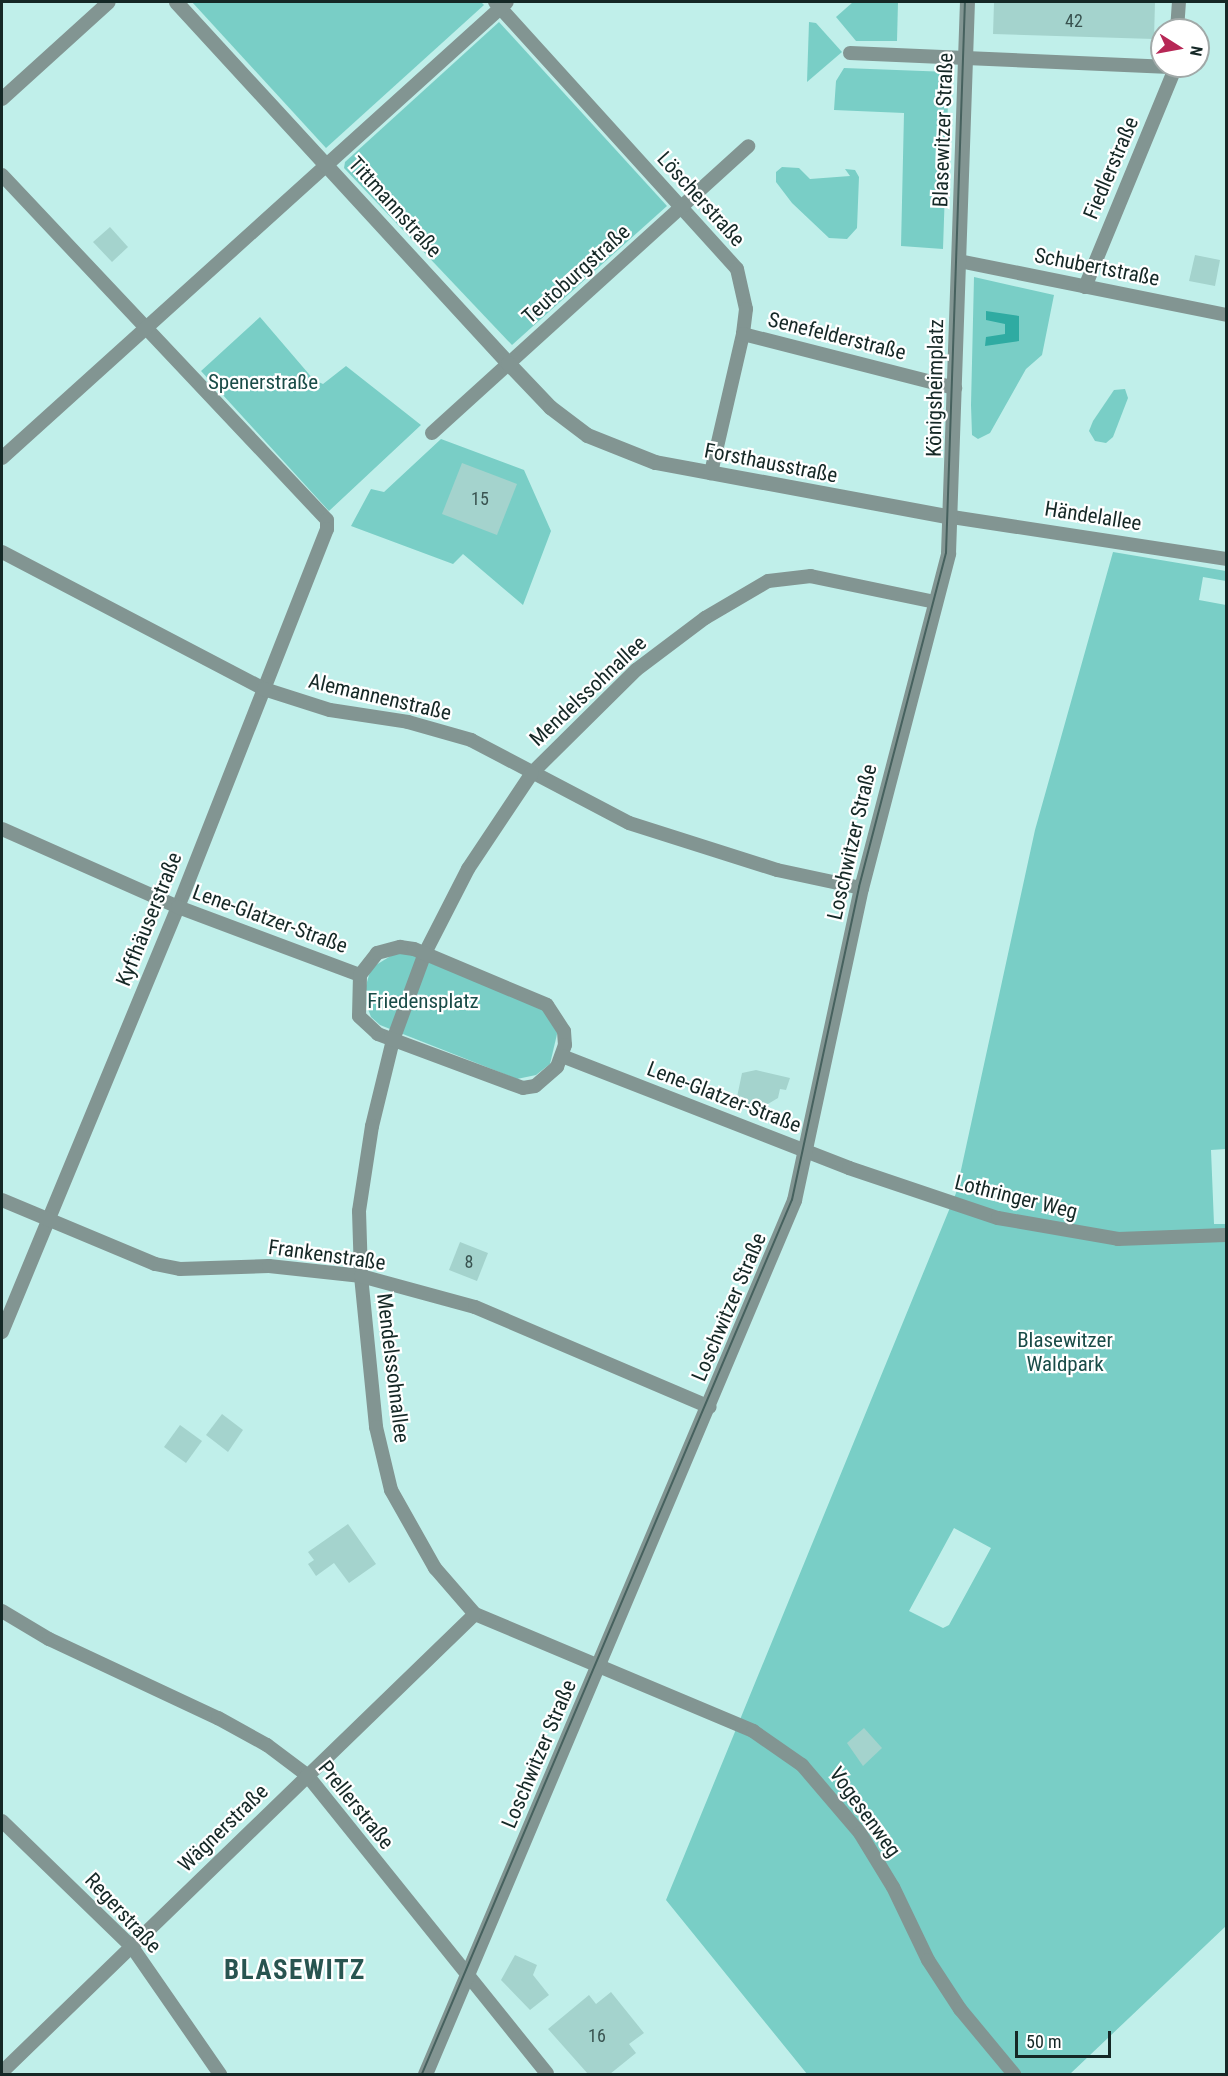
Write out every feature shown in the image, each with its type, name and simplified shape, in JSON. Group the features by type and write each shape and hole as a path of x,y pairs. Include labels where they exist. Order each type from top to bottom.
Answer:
{"street":[{"path":"2,99 109,2"},
{"name":"Tittmannstraße","path":"176,2 329,165 508,363 550,406 587,435"},
{"name":"Blasewitzer Straße","path":"959,261 968,2"},
{"path":"1178,18 1179,2"},
{"path":"2,458 146,326 329,165 501,3"},
{"name":"Löscherstraße","path":"501,3 737,269 746,309 743,334 711,473"},
{"path":"850,53 1150,66"},
{"name":"Fiedlerstraße","path":"1084,287 1171,78"},
{"name":"Teutoburgstraße","path":"432,433 748,147"},
{"path":"2,175 146,326"},
{"name":"Schubertstraße","path":"959,261 1227,315"},
{"name":"Königsheimplatz","path":"952,517 959,261"},
{"name":"Kyffhäuserstraße","path":"2,1332 177,908 324,537 327,520 146,326"},
{"name":"Senefelderstraße","path":"743,334 956,388"},
{"name":"Forsthausstraße","path":"587,435 655,462 952,517"},
{"name":"Händelallee","path":"952,517 1227,559"},
{"name":"Loschwitzer Straße","path":"425,2074 789,1219 861,888 935,602 952,517"},
{"name":"Alemannenstraße","path":"2,552 264,689 330,711 408,722 471,740 629,823 777,870 861,888"},
{"name":"Mendelssohnallee","path":"425,953 468,869 532,772 636,670 705,618 768,581 811,576 935,602"},
{"name":"Lene-Glatzer-Straße","path":"2,829 177,908 360,975"},
{"path":"400,947 425,953 547,1005 564,1031 562,1056 547,1078 523,1088 378,1034 359,1016 360,975 377,953 400,947"},
{"path":"393,1040 425,953"},
{"name":"Mendelssohnallee","path":"393,1040 372,1126 359,1211 361,1276 376,1426 391,1490 435,1568 475,1614 600,1667"},
{"name":"Lene-Glatzer-Straße","path":"562,1056 804,1151"},
{"name":"Lothringer Weg","path":"804,1151 955,1205 1029,1226 1118,1239 1227,1235"},
{"name":"Frankenstraße","path":"2,1200 155,1264 180,1269 269,1266 361,1276 475,1307 710,1407"},
{"name":"Prellerstraße","path":"2,1611 49,1640 218,1718 267,1745 307,1775 466,1977 548,2074"},
{"name":"Wägnerstraße","path":"2,2072 475,1614"},
{"name":"Vogesenweg","path":"600,1667 753,1731 802,1765 860,1833 893,1887 934,1970 1014,2074"},
{"name":"Regerstraße","path":"2,1821 132,1947 220,2074"}],"green space":[{"path":"192,2 481,2 484,5 326,148"},
{"path":"853,2 898,2 897,41 856,41 836,17"},
{"path":"499,22 667,206 512,345 344,168 345,162"},
{"path":"809,22 816,23 842,52 807,82"},
{"path":"844,68 949,72 943,249 901,246 904,113 834,110 836,81"},
{"path":"782,167 799,168 810,179 850,176 845,169 855,170 859,177 857,228 847,239 829,238 792,203 776,182 776,172"},
{"path":"974,277 1054,295 1042,355 1026,369 990,433 978,439 972,435 971,405"},
{"name":"Spenerstraße","path":"260,317 314,380 323,384 346,366 421,425 329,511 201,371"},
{"path":"1125,389 1128,398 1113,437 1106,443 1095,441 1089,431 1093,421 1114,390"},
{"path":"441,439 524,470 551,531 523,605 463,554 453,564 351,526 371,489 384,492"},
{"name":"Blasewitzer Waldpark","path":"1113,552 1226,571 1226,581 1203,577 1199,600 1226,605 1226,1149 1211,1150 1214,1224 1226,1224 1226,1926 1070,2074 807,2074 666,1900 956,1193 1035,830","holes":["954,1528 991,1548 949,1625 943,1628 909,1611"]},
{"name":"Friedensplatz","path":"394,954 409,954 543,1009 558,1030 550,1064 536,1075 517,1079 380,1025 371,1017 363,996 371,968"}],"shaded area":[{"path":"986,311 1019,316 1019,341 985,346 986,337 1005,334 1005,324 986,320"}],"building":[{"path":"994,2 1155,2 1155,18 1150,18 1150,39 993,34"},
{"path":"110,227 128,247 112,262 93,242"},
{"path":"1195,255 1220,260 1215,286 1189,281"},
{"path":"462,463 517,484 497,535 442,514"},
{"path":"756,1070 790,1078 786,1090 780,1089 778,1098 761,1108 736,1102 742,1073"},
{"path":"460,1242 488,1253 477,1281 449,1270"},
{"path":"222,1414 243,1430 228,1452 206,1435"},
{"path":"180,1425 202,1441 186,1463 164,1447"},
{"path":"348,1524 376,1564 349,1583 334,1563 316,1576 308,1564 314,1560 308,1552"},
{"path":"864,1728 882,1748 863,1766 847,1743"},
{"path":"515,1955 537,1965 533,1975 549,1995 530,2010 501,1980"},
{"path":"611,1992 644,2033 629,2044 636,2053 610,2074 588,2074 548,2029 589,1995 596,2004"}],"tram line":[{"path":"422,2074 792,1200 859,887 946,553 965,2"}],"district":[{"name":"BLASEWITZ","path":"295,1971"}]}
